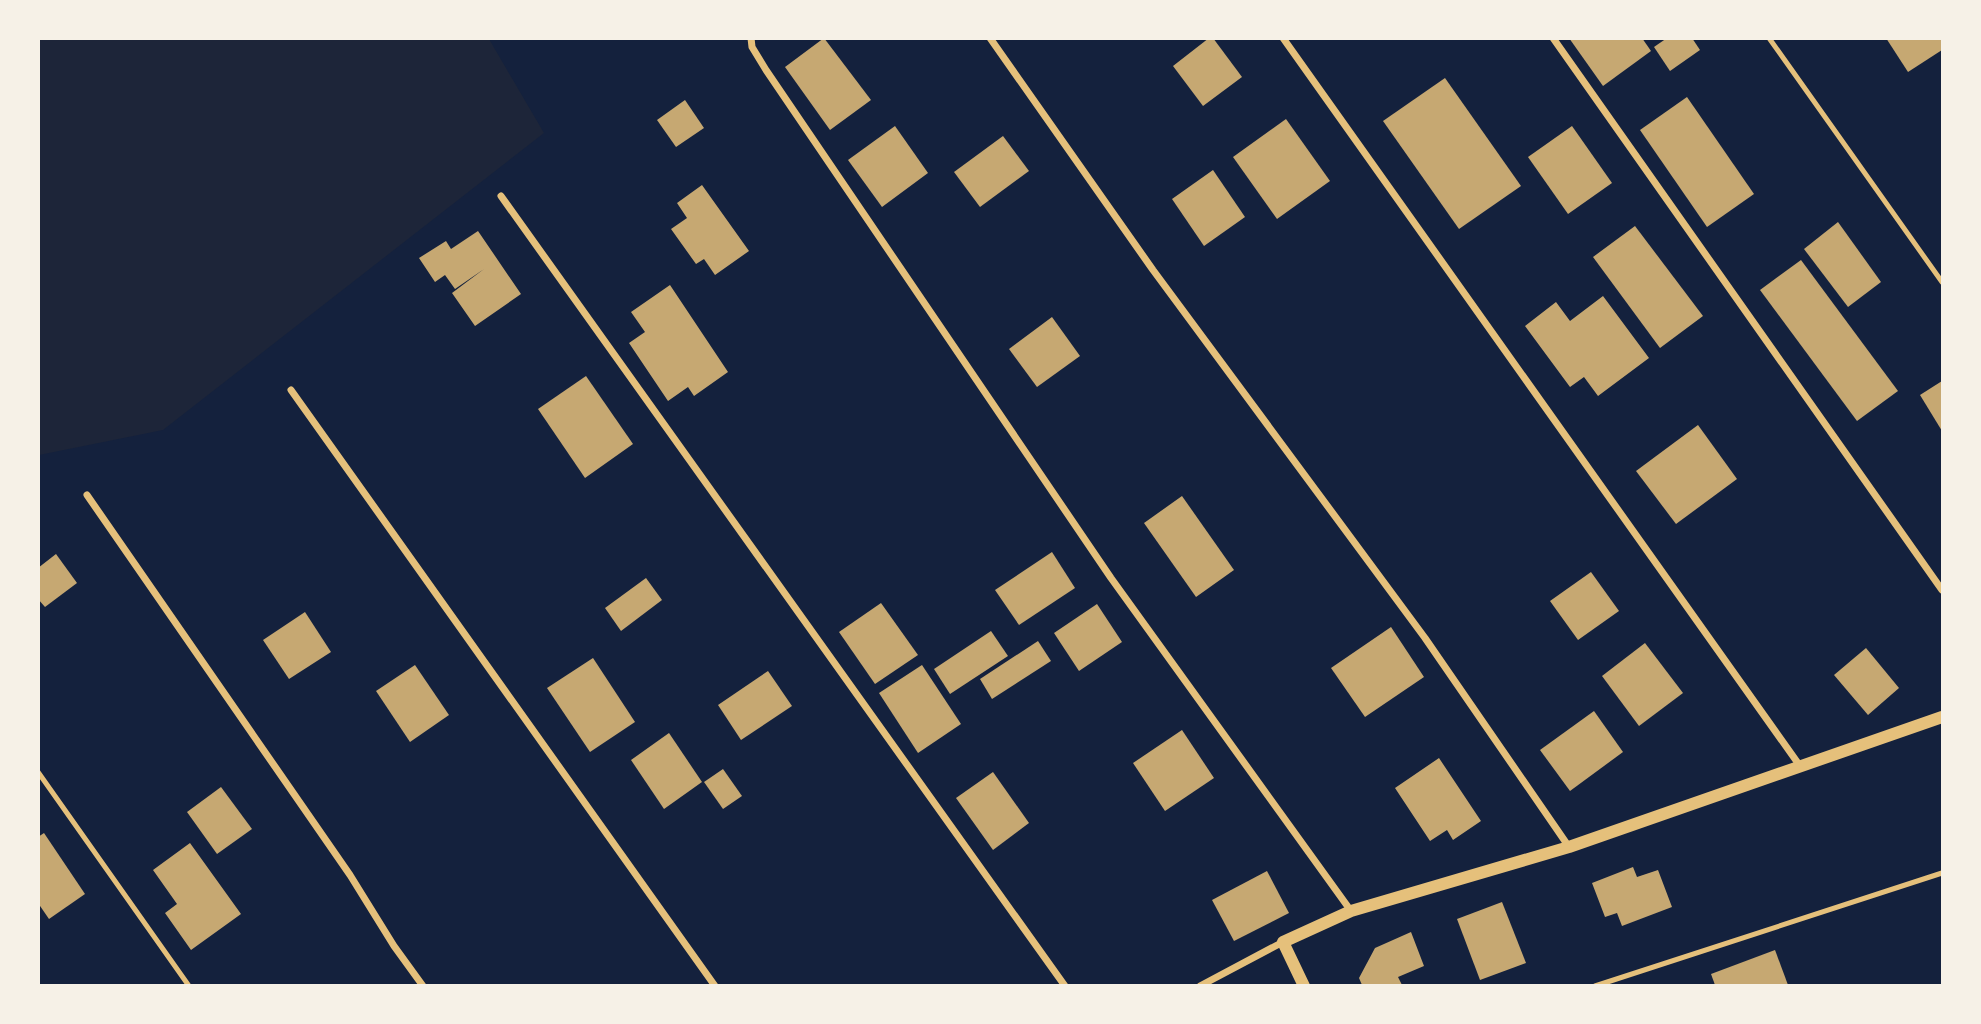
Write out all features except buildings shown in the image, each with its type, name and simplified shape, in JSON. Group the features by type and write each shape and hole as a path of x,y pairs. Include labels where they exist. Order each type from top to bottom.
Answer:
{"street":[{"path":"751,38 752,47 766,70 1111,578 1351,911"},
{"path":"989,38 1153,270 1425,638 1569,847"},
{"path":"1283,38 1800,766"},
{"path":"1553,38 1942,590"},
{"path":"501,196 1065,985"},
{"path":"291,390 715,985"},
{"path":"87,495 351,875 394,946 423,985"},
{"path":"1200,985 1351,911 1569,847 1942,717"},
{"path":"1283,942 1304,985"}],"lane":[{"path":"1769,38 1942,282"},
{"path":"38,772 189,985"},
{"path":"1595,985 1942,873"}],"shaded area":[{"path":"39,38 489,39 544,133 163,430 39,455"}]}
